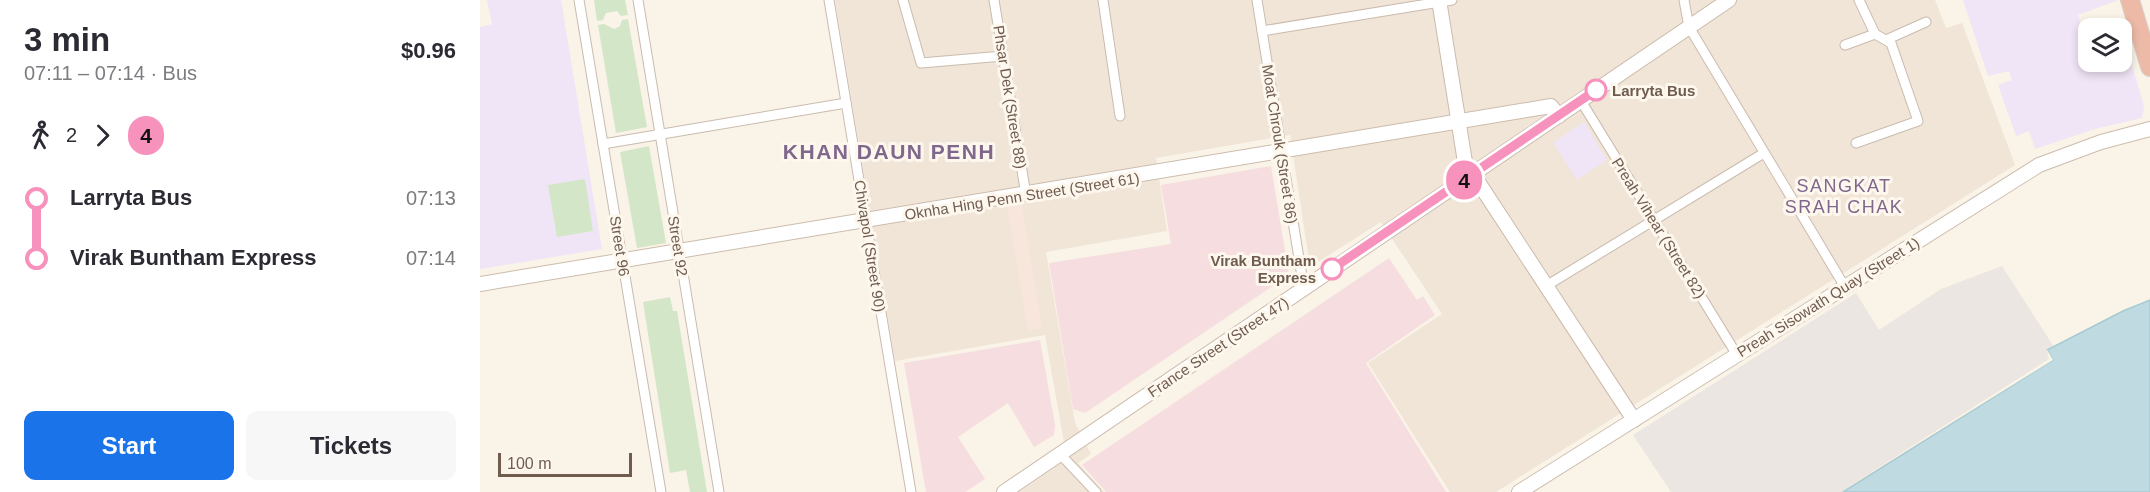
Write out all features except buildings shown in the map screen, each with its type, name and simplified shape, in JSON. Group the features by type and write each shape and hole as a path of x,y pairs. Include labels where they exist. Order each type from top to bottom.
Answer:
{"highway":[{"path":"2130,0 2150,68"}],"main road":[{"name":"France Street (Street 47)","path":"1004,492 1729,0"},
{"path":"1443,1 1465,162 1634,420"},
{"name":"Oknha Hing Penn Street (Street 61)","path":"480,284 1282,153 1551,106 1559,116"},
{"name":"Preah Sisowath Quay (Street 1)","path":"1519,492 2039,165 2102,142 2150,129"}],"street":[{"name":"Street 96","path":"579,0 661,492"},
{"name":"Street 92","path":"638,0 719,492"},
{"name":"Chivapol (Street 90)","path":"829,0 911,492"},
{"path":"903,0 921,63 1003,56"},
{"name":"Phsar Dek (Street 88)","path":"994,0 1026,195"},
{"path":"1103,0 1120,116"},
{"name":"Moat Chrouk (Street 86)","path":"1257,0 1304,289"},
{"path":"1684,0 1689,27 1845,287"},
{"path":"1858,0 1875,34"},
{"path":"1262,31 1443,1"},
{"path":"1845,45 1875,34 1888,39 1926,22"},
{"path":"1856,143 1918,121 1888,39"},
{"name":"Preah Vihear (Street 82)","path":"1581,101 1737,355"},
{"path":"603,144 846,103"},
{"path":"1546,286 1764,153"},
{"path":"1060,454 1096,492"}],"shaded area":[{"path":"487,0 561,0 602,249 480,269 480,27 492,24"},
{"path":"835,0 1935,0 1946,28 1962,23 2015,165 1496,492 1450,492 1368,363 1442,314 1381,222 1310,267 1290,135 1156,158 1167,231 1046,252 1075,423 1091,454 1078,463 1104,492 1019,492 1067,459 1045,335 895,361"},
{"path":"1963,0 2118,0 2078,15 2078,72 2132,72 2132,66 2144,106 2142,118 2095,129 2035,149 2029,131 2016,136 1998,85 2012,80 2009,71 1988,76"},
{"path":"1584,122 1607,160 1577,180 1553,143"},
{"path":"1271,166 1289,275 1085,413 1073,409 1049,263 1171,244 1161,185"},
{"path":"1022,204 1042,328 1028,331 1007,206"},
{"path":"1389,258 1417,300 1423,296 1435,315 1366,363 1446,492 1106,492 1082,465"},
{"path":"2002,266 2054,347 2048,351 2053,360 1843,492 1671,492 1633,435 1856,293 1879,330 1941,289"},
{"path":"1040,340 1055,425 1054,435 1034,447 1008,403 958,437 985,479 965,492 926,492 904,363"}],"green space":[{"path":"594,0 625,0 628,15 621,16 617,11 606,13 603,20 597,21"},
{"path":"628,19 647,127 616,133 598,25 604,24 614,29 620,26 622,20"},
{"path":"649,146 666,243 637,248 620,152"},
{"path":"585,179 593,231 557,237 548,185"},
{"path":"670,297 673,311 677,311 707,492 690,492 686,470 670,473 643,302"}],"water":[{"path":"2150,300 2150,492 1843,492 2053,360 2047,350 2123,311"}],"pier":[{"path":"2046,348 2053,360 1840,492 2049,359"}],"bus line":[{"name":"4","path":"1332,269 1596,90"}],"place":[{"name":"Larryta Bus","path":"1596,90"},
{"name":"Virak Buntham Express","path":"1332,269"}],"district":[{"name":"KHAN DAUN PENH","path":"889,151"},
{"name":"SANGKAT SRAH CHAK","path":"1844,196"}]}
